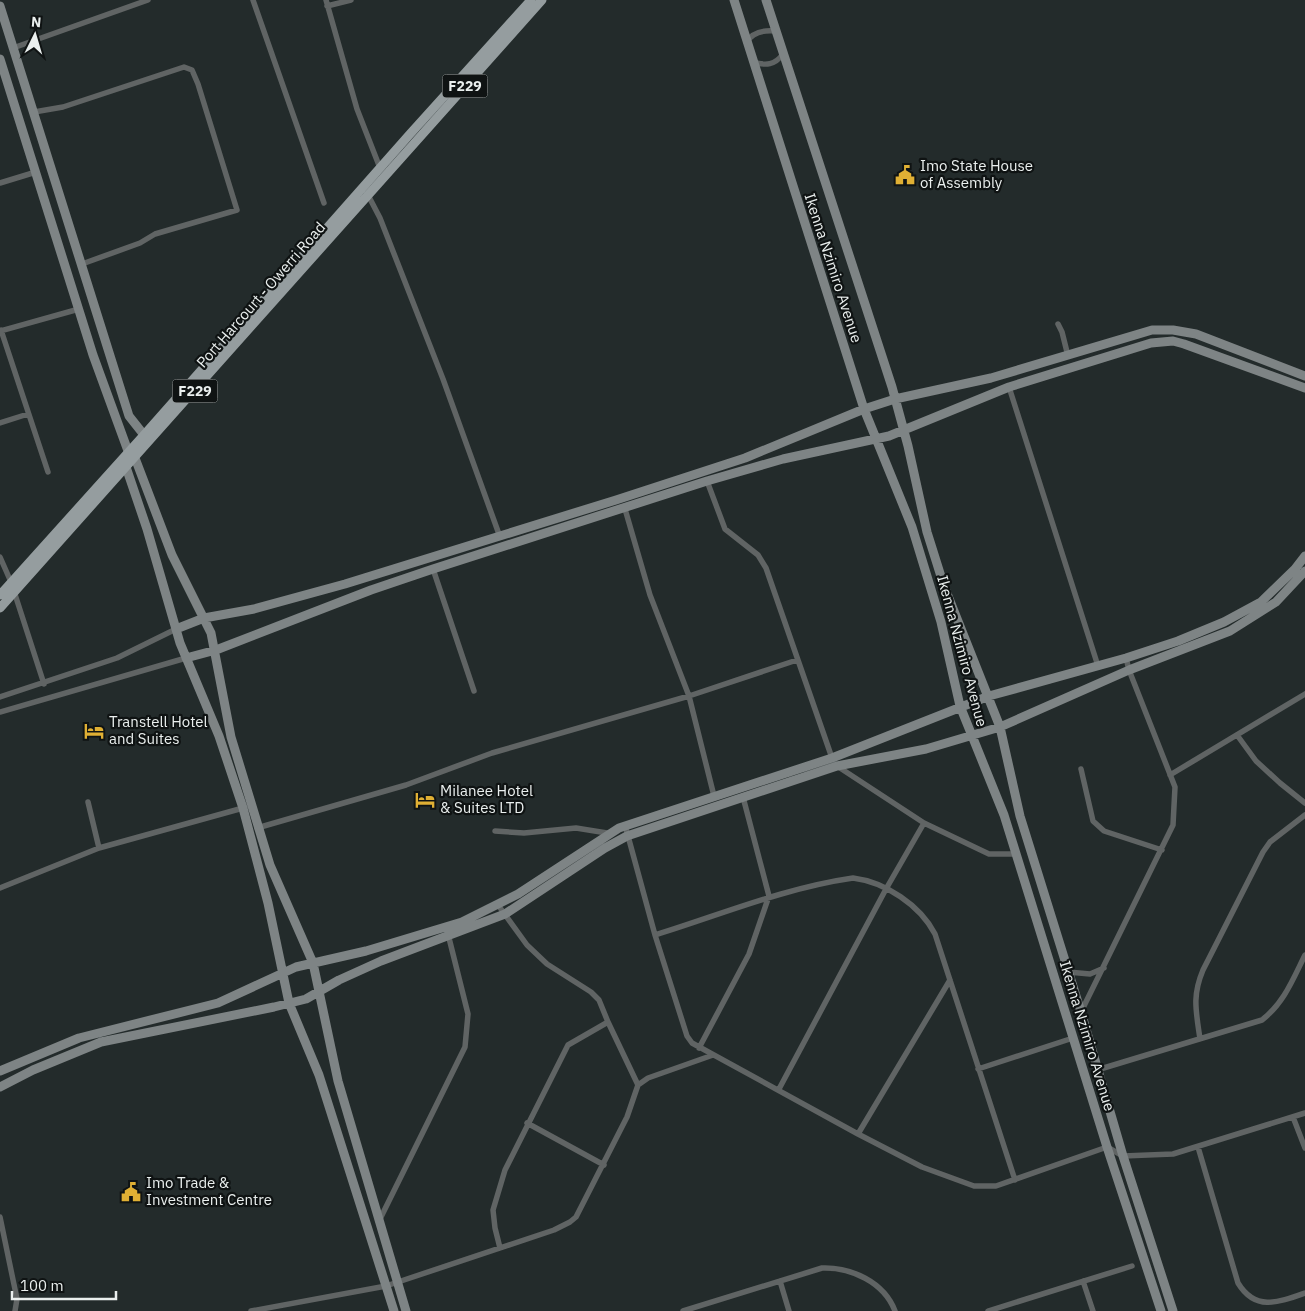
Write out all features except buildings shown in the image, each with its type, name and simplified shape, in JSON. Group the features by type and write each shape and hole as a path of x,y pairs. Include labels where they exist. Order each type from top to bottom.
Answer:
{"main road":[{"name":"Port Harcourt - Owerri Road","path":"0,595 87,501 128,451 531,0"},
{"name":"Port Harcourt - Owerri Road","path":"0,608 542,0"}],"street":[{"path":"13,48 148,0"},
{"path":"253,0 324,203"},
{"path":"351,0 327,3 356,109 380,168"},
{"name":"Ikenna Nzimiro Avenue","path":"734,0 864,409 912,527 940,622 960,706 1004,815 1107,1147 1162,1311"},
{"name":"Ikenna Nzimiro Avenue","path":"766,0 895,399 927,532 944,586 1000,726 1020,816 1081,1012 1122,1156 1173,1311"},
{"path":"0,6 129,416 144,435"},
{"path":"747,42 750,37 761,31 776,31"},
{"path":"753,62 771,64 783,54"},
{"path":"0,60 79,308 128,451"},
{"path":"34,112 62,108 184,67 192,70 198,84 237,210 155,234 140,243 82,264"},
{"path":"0,183 36,172"},
{"path":"368,195 380,218 443,379 500,537"},
{"path":"48,472 1,330 79,308"},
{"path":"1058,324 1068,356"},
{"path":"0,697 44,684 116,658 176,629 204,618 254,609 336,587 500,537 746,458 864,409 895,399 991,378 1068,356 1127,336 1152,330 1196,334 1305,376"},
{"path":"1162,330 1162,341"},
{"path":"0,712 216,650 371,590 707,481 783,459 875,440 904,431 1009,387 1162,341 1184,344 1305,388"},
{"path":"1009,387 1098,666"},
{"path":"0,423 28,414"},
{"path":"135,458 172,555 204,618 216,650 229,730 270,865 313,963 332,1060 380,1220 396,1283 406,1311"},
{"path":"126,467 176,629 186,658 219,736 243,808 268,903 289,1003 319,1075 394,1311"},
{"path":"707,481 725,529 758,555 766,568 834,762 924,823 989,854 1016,854"},
{"path":"625,509 650,595 689,696 714,796"},
{"path":"0,1071 79,1038 218,1003 282,974 313,963 447,932 505,914 605,848 627,836 743,797 834,762 960,706 989,696 1126,658 1206,629 1259,603 1295,569 1305,556"},
{"path":"0,558 11,582 44,684"},
{"path":"433,569 474,691"},
{"path":"0,1087 34,1070 101,1042 306,999 318,991 447,932 498,905 607,833 625,825 714,796 834,762 926,749 1000,726 1129,670 1230,631 1276,602 1305,571"},
{"path":"1081,1012 1162,850 1172,825 1175,786 1126,658"},
{"path":"258,828 413,782 492,753 689,696 797,660"},
{"path":"1170,775 1305,694"},
{"path":"1237,735 1256,760 1280,784 1305,803"},
{"path":"1081,769 1093,821 1104,832 1162,850"},
{"path":"699,1048 749,954 769,896 743,797"},
{"path":"88,802 99,848"},
{"path":"0,888 99,848 243,808"},
{"path":"1200,1039 1194,1001 1196,986 1203,970 1263,852 1270,842 1305,815"},
{"path":"780,1089 886,889 924,823"},
{"path":"625,825 654,935 687,1036 699,1048 780,1089 858,1134 922,1167 974,1186 996,1186 1107,1147 1122,1156 1173,1154 1305,1113"},
{"path":"495,832 524,833 589,828 607,833"},
{"path":"654,935 715,916 769,896 853,878 864,880 886,889 916,907 928,919 935,934 1015,1180"},
{"path":"498,905 527,945 547,964 591,992 599,1000 638,1085"},
{"path":"380,1220 466,1047 468,1014 447,932"},
{"path":"1097,1070 1262,1020 1283,999 1305,955"},
{"path":"1068,972 1090,974 1104,968"},
{"path":"858,1134 950,980"},
{"path":"500,1248 494,1228 494,1210 505,1170 527,1123 568,1045 608,1022"},
{"path":"978,1069 1073,1038"},
{"path":"251,1311 386,1286 500,1248 570,1222 576,1217 604,1165 627,1117 638,1085 648,1078 713,1055"},
{"path":"1293,1117 1305,1148"},
{"path":"527,1123 604,1165"},
{"path":"1198,1146 1238,1283 1245,1296 1258,1304 1279,1302 1305,1293"},
{"path":"0,1217 17,1299 15,1311"},
{"path":"993,1310 1132,1266"},
{"path":"686,1310 822,1268 836,1268 852,1272 872,1282 884,1294 895,1311"},
{"path":"780,1281 789,1311"},
{"path":"1083,1281 1093,1311"}],"place":[{"name":"Imo State House of Assembly","path":"905,175"},
{"name":"Transtell Hotel and Suites","path":"94,731"},
{"name":"Milanee Hotel & Suites LTD","path":"425,800"},
{"name":"Imo Trade & Investment Centre","path":"131,1192"}]}
